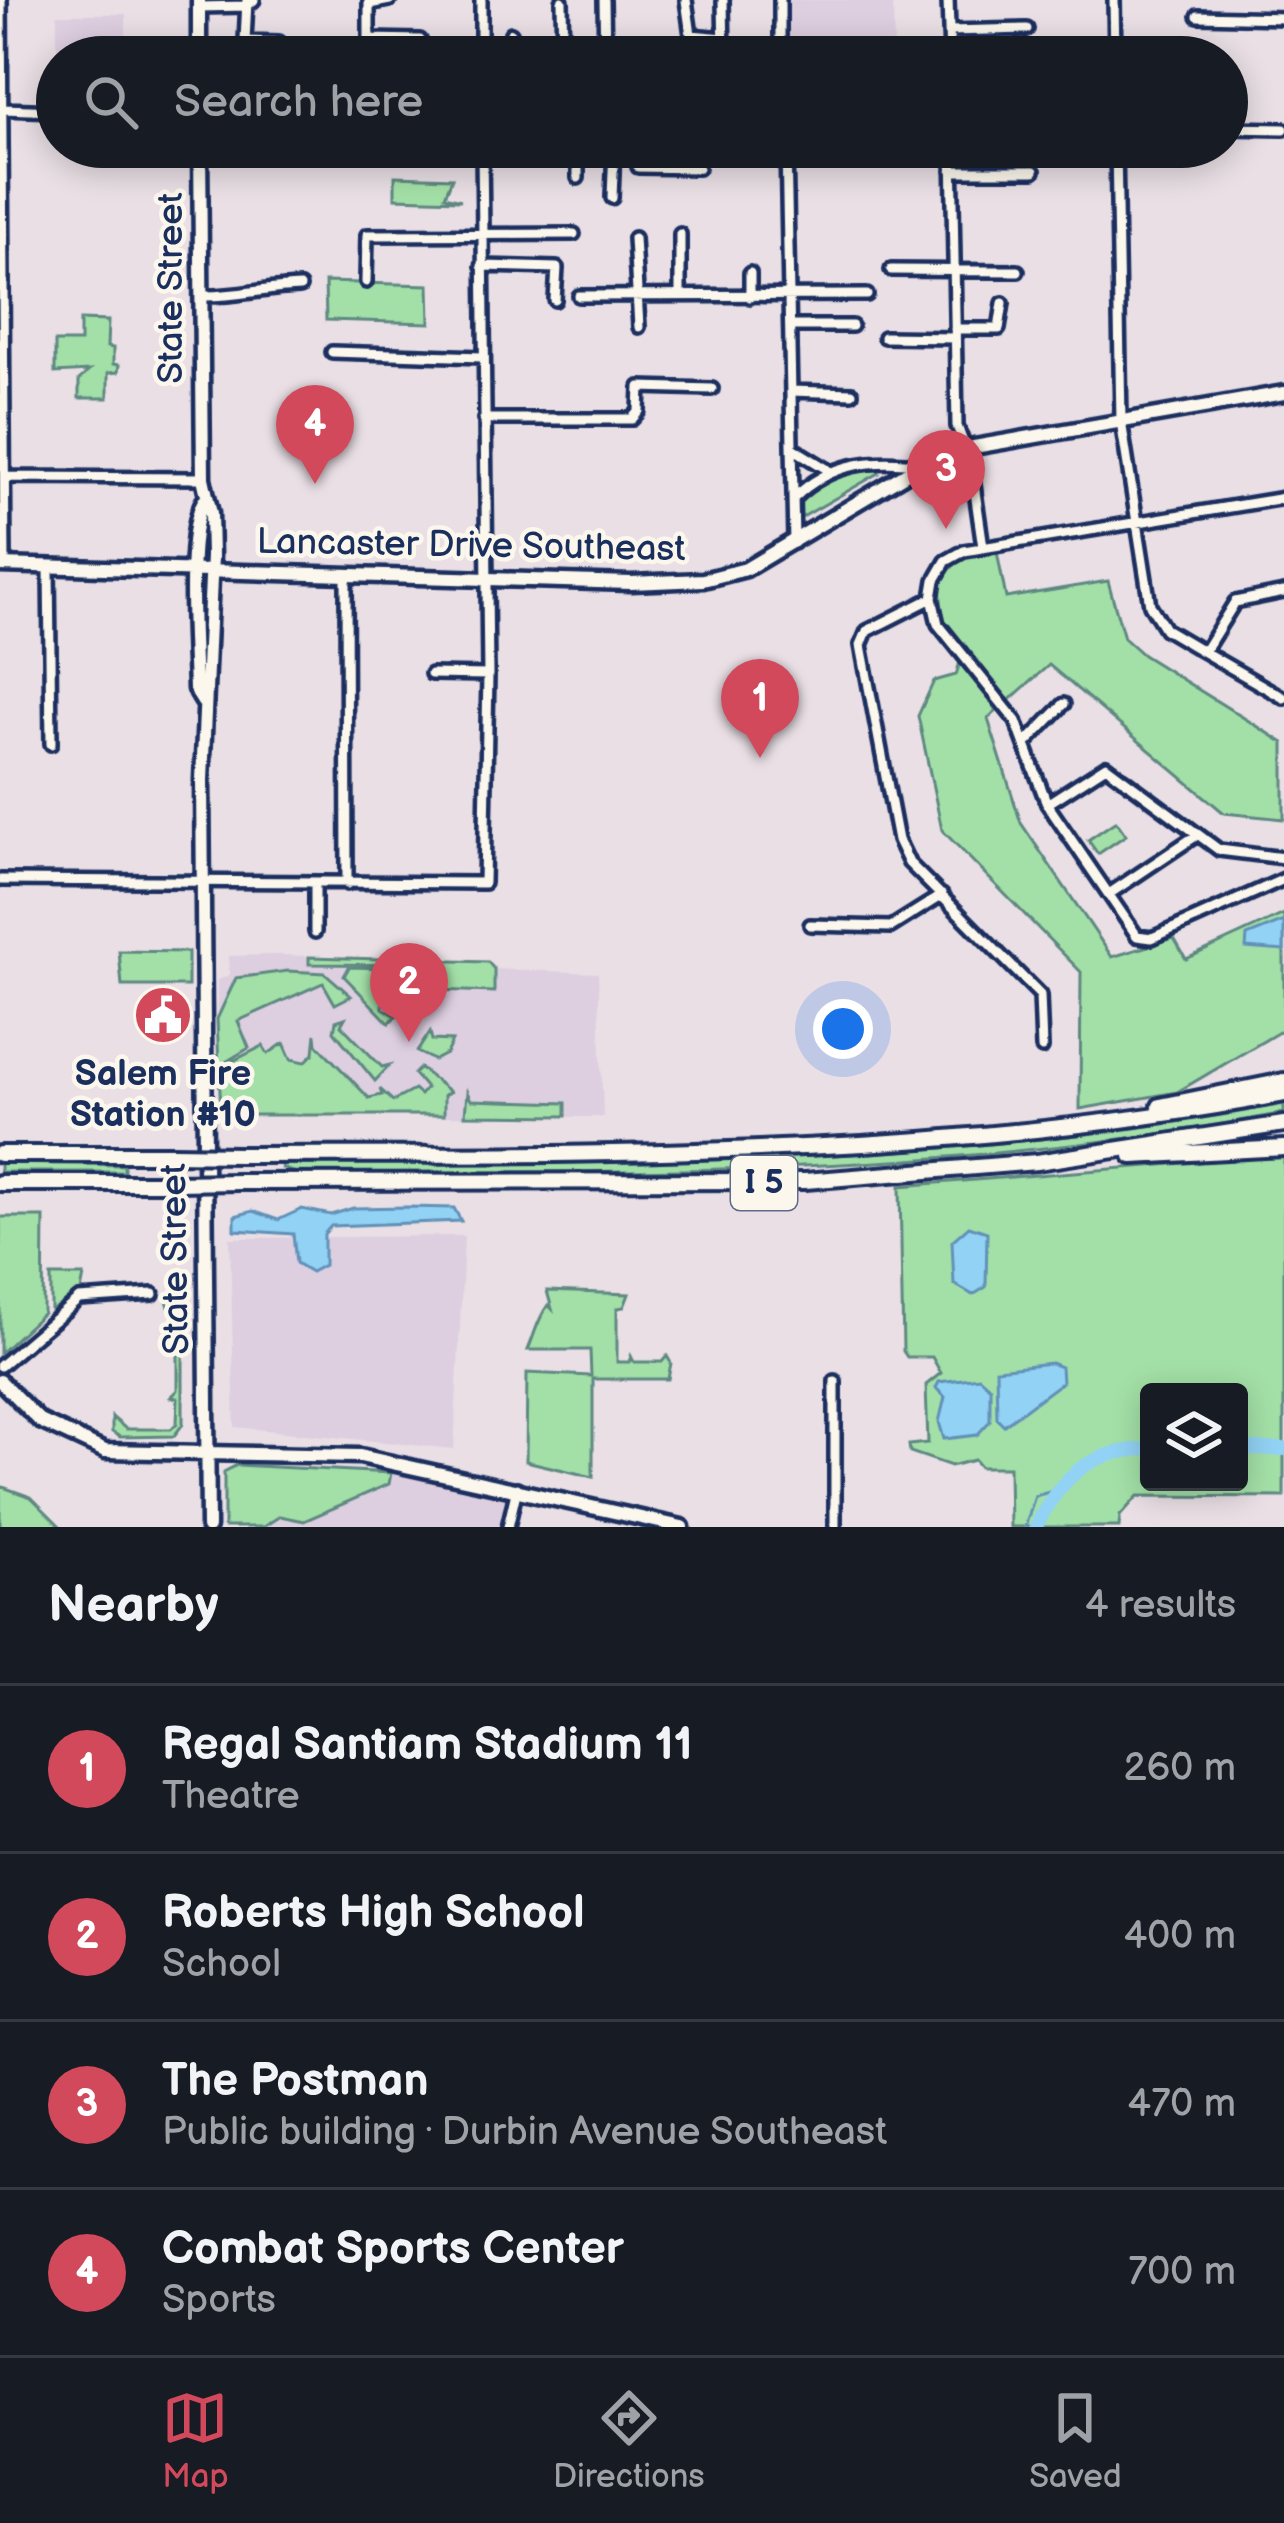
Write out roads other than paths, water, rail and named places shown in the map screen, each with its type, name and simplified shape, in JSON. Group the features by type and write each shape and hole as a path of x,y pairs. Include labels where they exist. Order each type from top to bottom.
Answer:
{"highway":[{"name":"I 5","path":"1098,1122 1284,1081"},
{"name":"I 5","path":"0,1154 774,1152 934,1142 1284,1094"},
{"name":"I 5","path":"0,1183 765,1183 1037,1162 1284,1124"},
{"path":"1037,1162 1284,1148"}],"main road":[{"path":"199,4 199,36"},
{"name":"State Street","path":"200,168 203,478 204,501 211,513 202,879 208,1527"},
{"name":"Lancaster Drive Southeast","path":"3,566 485,580 703,580 749,568 924,465 965,450 1284,394"},
{"name":"State Street","path":"203,702 195,688 195,570 196,514 204,501"},
{"path":"0,1381 40,1421 83,1444 134,1454 360,1456 682,1527"}],"street":[{"path":"1,0 3,566"},
{"path":"368,36 369,2 390,0"},
{"path":"481,0 481,36"},
{"path":"604,0 605,36"},
{"path":"686,0 691,35 702,36"},
{"path":"723,0 724,36"},
{"path":"780,0 780,36"},
{"path":"948,0 949,36"},
{"path":"1114,0 1114,36"},
{"path":"562,1 563,36"},
{"path":"199,4 249,2 246,36"},
{"path":"1198,16 1284,18"},
{"path":"949,31 1027,29"},
{"path":"2,109 36,110"},
{"path":"1248,128 1284,129"},
{"path":"0,880 484,883 488,675 482,168"},
{"path":"578,168 578,178"},
{"path":"611,198 613,168"},
{"path":"680,168 698,168"},
{"path":"786,168 794,543"},
{"path":"1116,168 1121,421 1154,614 1166,629 1284,698"},
{"path":"983,547 957,426 952,171 1034,171"},
{"path":"366,282 365,236 574,234"},
{"path":"680,234 680,293"},
{"path":"634,238 639,327"},
{"path":"482,266 556,268 556,300"},
{"path":"891,269 1018,271"},
{"path":"750,273 750,297"},
{"path":"201,296 243,297 259,289 300,287"},
{"path":"579,296 639,298 648,292 789,298 796,293 867,295"},
{"path":"884,337 999,328 1003,303"},
{"path":"790,326 853,326"},
{"path":"332,352 482,357"},
{"path":"484,418 637,418 640,387 712,389"},
{"path":"791,391 852,393"},
{"path":"792,447 830,471"},
{"path":"794,498 830,471 886,460 924,465"},
{"path":"5,477 203,478"},
{"path":"1284,498 983,547 946,561 932,598 948,641 1016,721 1047,804 1132,931 1146,940 1284,879"},
{"path":"50,567 51,744"},
{"path":"346,575 347,884"},
{"path":"1204,652 1235,602 1284,592"},
{"path":"932,598 867,631 862,655 902,852 1040,995 1042,1048"},
{"path":"431,674 488,675"},
{"path":"1026,743 1064,704"},
{"path":"1047,804 1106,766 1219,850 1284,858"},
{"path":"1109,894 1197,835"},
{"path":"314,932 315,884"},
{"path":"809,925 891,927 942,895"},
{"path":"0,1366 80,1299 153,1294"},
{"path":"835,1382 835,1527"},
{"path":"508,1527 518,1488"}],"water":[{"path":"1284,921 1284,951 1246,948 1247,936"},
{"path":"353,1208 454,1208 461,1221 331,1226 324,1234 324,1265 311,1272 296,1263 293,1234 235,1230 235,1216 253,1211 278,1220 302,1209 331,1215"},
{"path":"969,1226 987,1232 986,1287 973,1295 954,1284 952,1241"},
{"path":"1051,1363 1061,1367 1062,1382 1004,1425 997,1418 996,1369"},
{"path":"979,1377 990,1387 990,1421 977,1435 944,1439 939,1422 945,1397 936,1388 939,1382"}],"waterway":[{"path":"1248,1449 1284,1449"},
{"path":"1036,1527 1056,1493 1080,1469 1110,1454 1140,1450"},
{"path":"1025,1527 1035,1496 1053,1491"}],"place":[{"name":"Combat Sports Center","path":"315,484"},
{"name":"The Postman","path":"946,529"},
{"name":"Regal Santiam Stadium 11","path":"760,758"},
{"name":"Salem Fire Station #10","path":"163,1015"},
{"name":"Roberts High School","path":"409,1042"}]}
